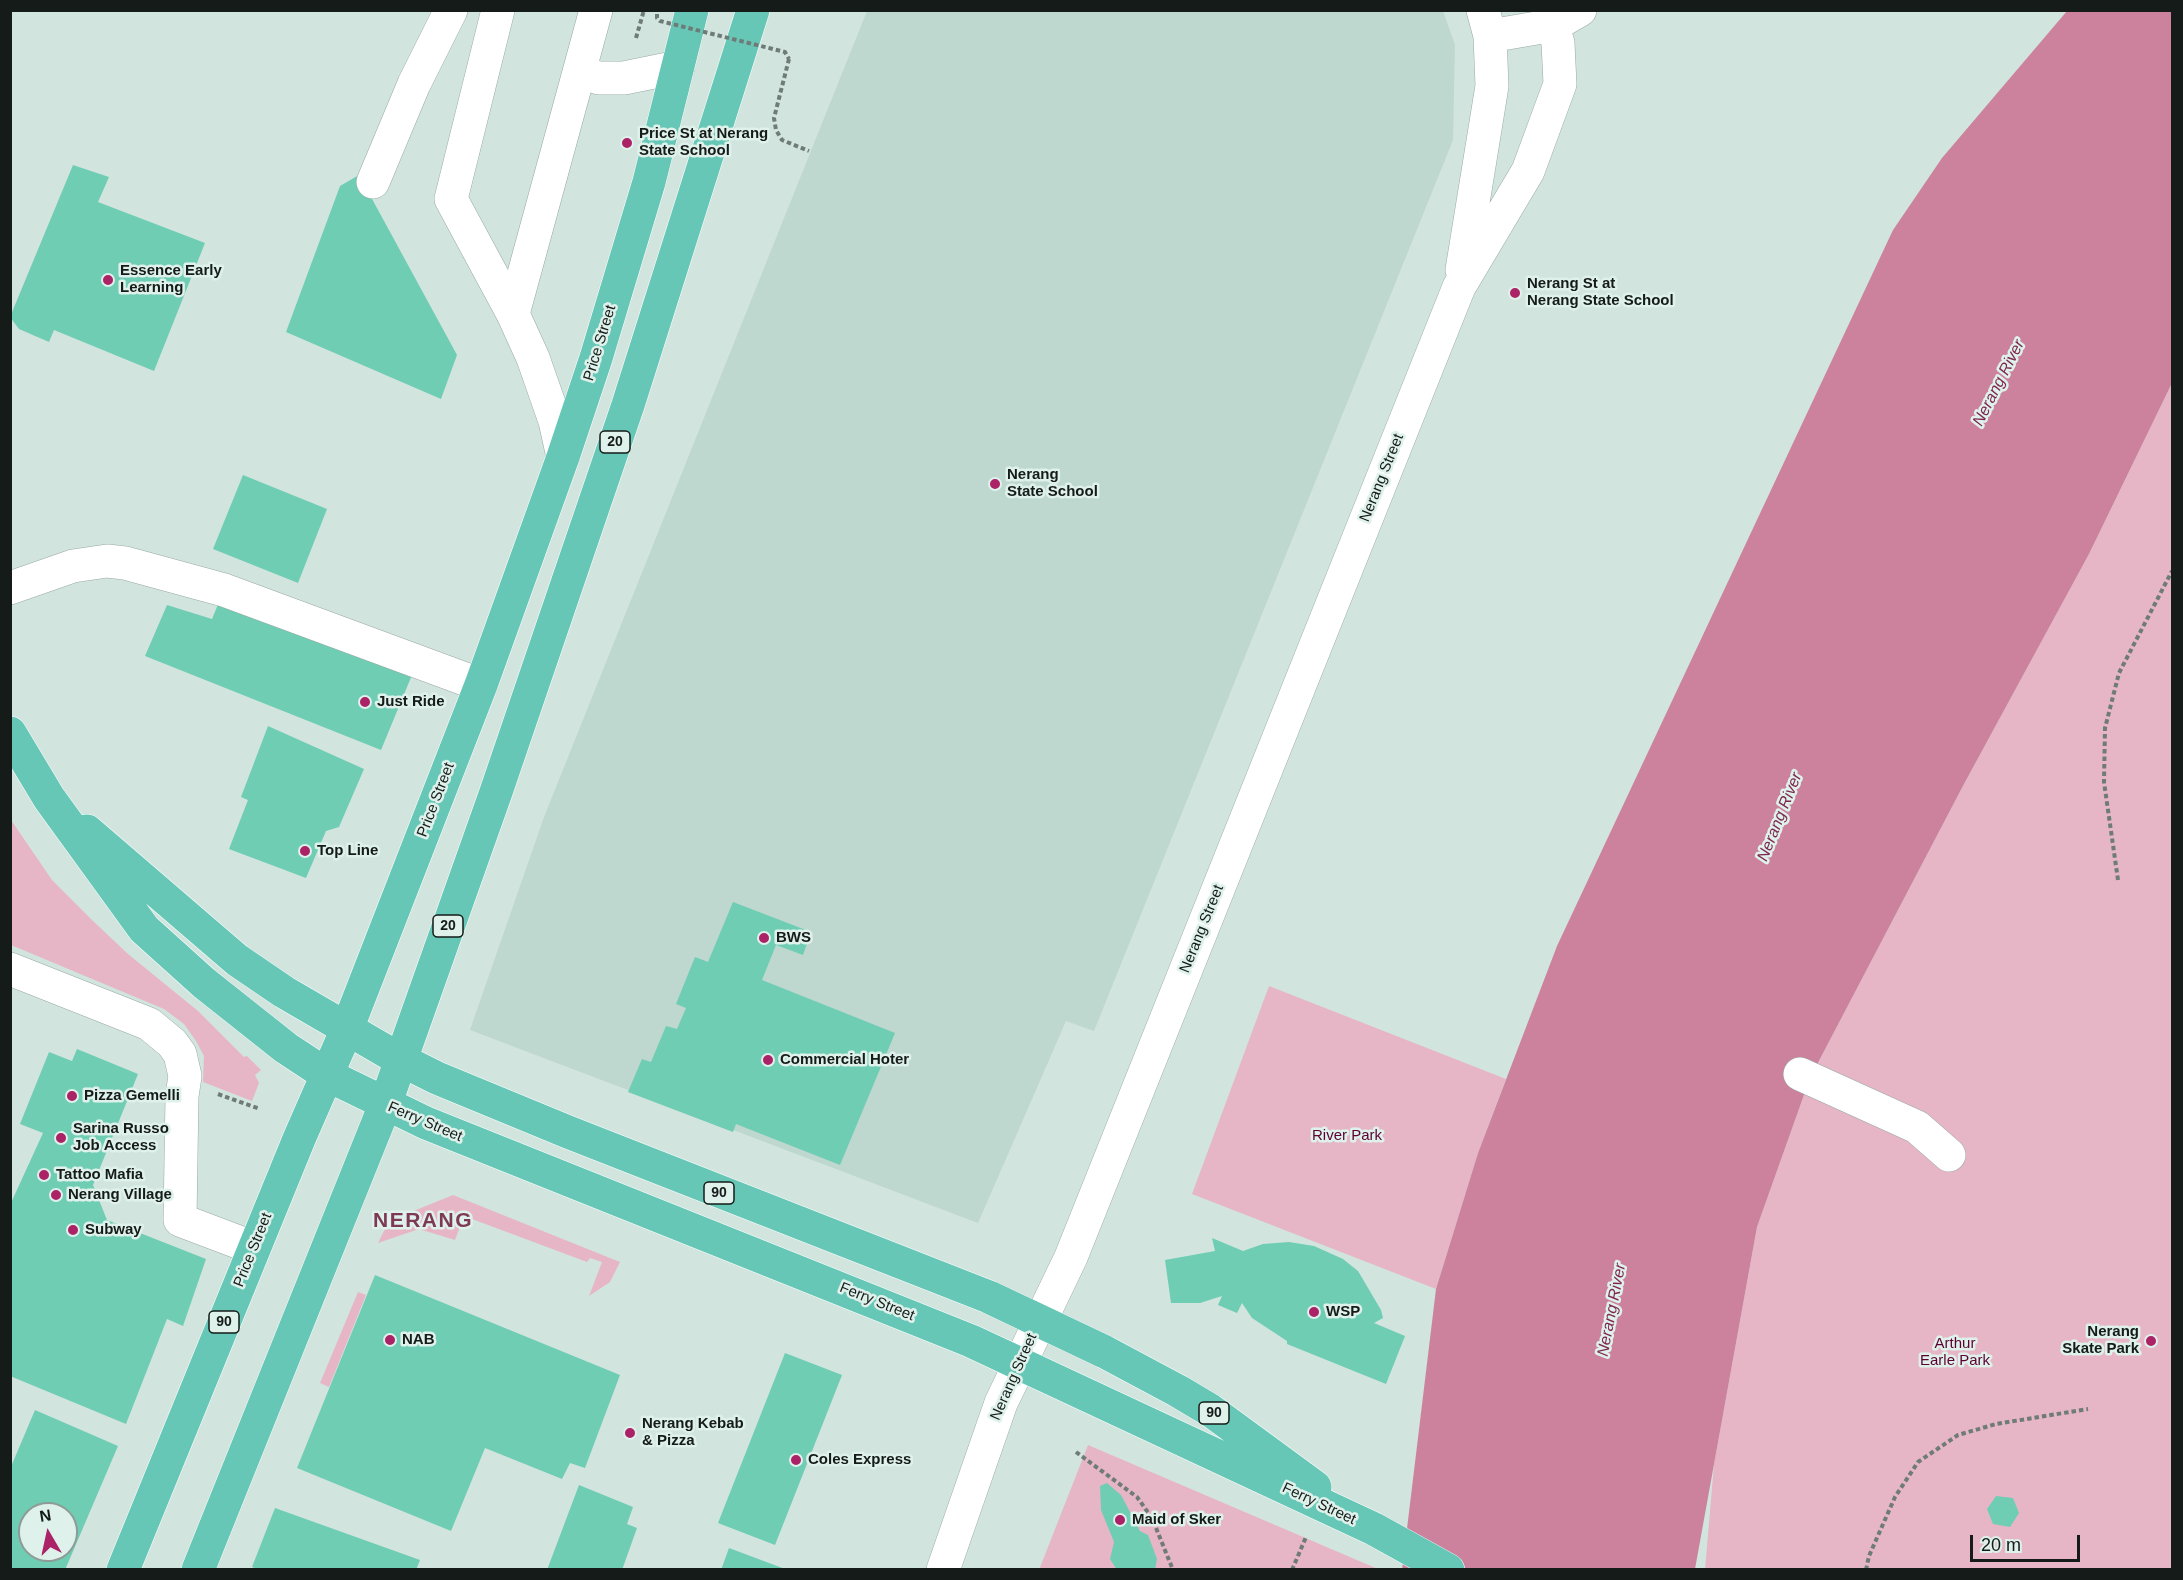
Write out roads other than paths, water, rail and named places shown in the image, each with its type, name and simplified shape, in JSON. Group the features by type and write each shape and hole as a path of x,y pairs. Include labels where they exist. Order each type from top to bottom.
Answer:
{"main road":[{"name":"Price Street","path":"123,1569 254,1248 347,1029 481,685 563,458 649,182 692,10"},
{"name":"20","path":"385,1105 496,792 628,405 753,10"},
{"name":"Ferry Street","path":"10,733 49,798 116,894 156,941 286,1048 327,1075 385,1105 529,1165 910,1315 1019,1362 1374,1529"},
{"name":"Ferry Street","path":"49,798 237,960 284,992 401,1060 437,1078 774,1215 989,1297 1105,1352 1210,1410 1374,1529"},
{"path":"198,1569 385,1105"},
{"name":"90","path":"1374,1529 1448,1569"}],"street":[{"path":"372,182 410,93 451,10"},
{"path":"498,10 451,200 453,208 513,314 542,381 563,458"},
{"path":"513,314 596,10"},
{"name":"Nerang Street","path":"943,1569 992,1426 1019,1362 1076,1246 1459,287 1528,171 1556,95 1561,15 1486,23 1492,86 1459,287"},
{"path":"579,72 599,78 624,78 678,67"},
{"path":"10,588 73,566 107,561 124,563 224,590 481,685"},
{"path":"10,969 136,1019 162,1032 180,1054 184,1065 180,1220 254,1248"},
{"path":"1800,1074 1917,1127 1948,1155"}],"water":[{"name":"Nerang River","path":"2067,11 2172,11 2172,383 2089,554 1964,784 1810,1078 1757,1227 1695,1569 1402,1570 1436,1289 1478,1153 1557,946 1893,230 1942,158"}],"place":[{"name":"Price St at Nerang State School","path":"627,143"},
{"name":"Essence Early Learning","path":"108,280"},
{"name":"Nerang St at Nerang State School","path":"1515,293"},
{"name":"Nerang State School","path":"995,484"},
{"name":"Just Ride","path":"365,702"},
{"name":"Top Line","path":"305,851"},
{"name":"BWS","path":"764,938"},
{"name":"Commercial Hoter","path":"768,1060"},
{"name":"Pizza Gemelli","path":"72,1096"},
{"name":"Sarina Russo Job Access","path":"61,1138"},
{"name":"Tattoo Mafia","path":"44,1175"},
{"name":"Nerang Village","path":"56,1195"},
{"name":"Subway","path":"73,1230"},
{"name":"WSP","path":"1314,1312"},
{"name":"NAB","path":"390,1340"},
{"name":"Nerang Skate Park","path":"2151,1341"},
{"name":"Nerang Kebab & Pizza","path":"630,1433"},
{"name":"Coles Express","path":"796,1460"},
{"name":"Maid of Sker","path":"1120,1520"}],"district":[{"name":"NERANG","path":"423,1221"}],"park label":[{"name":"River Park","path":"1347,1136"},
{"name":"Arthur Earle Park","path":"1955,1352"}]}
